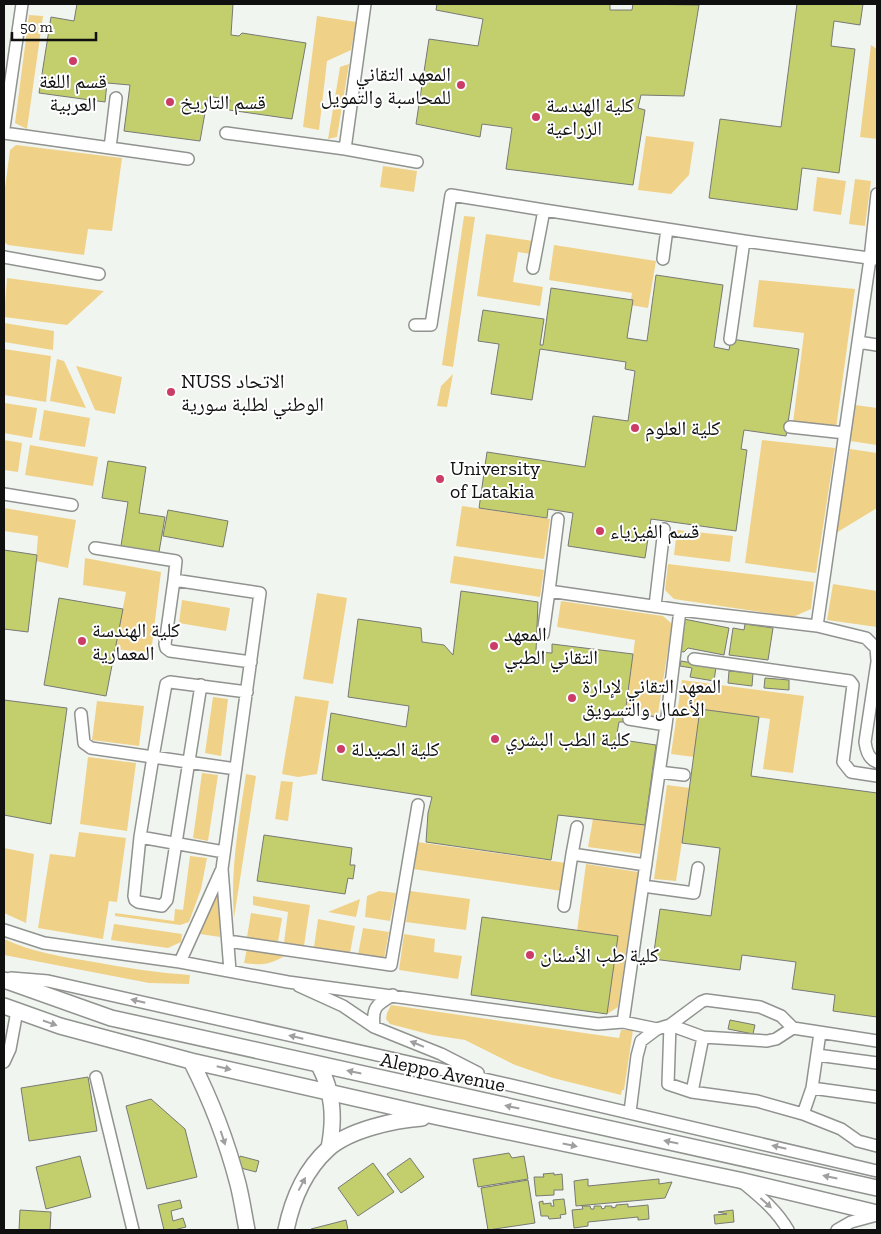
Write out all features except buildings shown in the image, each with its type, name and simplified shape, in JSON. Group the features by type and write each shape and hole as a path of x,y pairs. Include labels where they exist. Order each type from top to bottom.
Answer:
{"main road":[{"name":"Aleppo Avenue","path":"4,979 112,1018 877,1188"},
{"path":"10,1009 60,1026 191,1061 438,1117 739,1180 877,1214"},
{"path":"191,1061 205,1088 217,1118 238,1182 247,1230"},
{"path":"319,1065 330,1092 333,1120 329,1148"},
{"path":"286,1230 295,1197 315,1163 329,1148 358,1133 389,1122 438,1117"}],"street":[{"path":"4,128 22,4"},
{"path":"345,149 365,4"},
{"path":"110,148 116,98"},
{"path":"4,132 188,159"},
{"path":"226,133 345,149 417,162"},
{"path":"817,626 858,342 874,259 877,194"},
{"path":"415,325 431,325 451,195 744,241 874,259"},
{"path":"533,268 544,210"},
{"path":"663,260 667,229"},
{"path":"730,339 744,241"},
{"path":"4,257 99,274"},
{"path":"858,342 877,345"},
{"path":"790,426 845,433"},
{"path":"4,494 72,505"},
{"path":"543,634 558,519"},
{"path":"655,606 664,529"},
{"path":"94,548 176,561 165,644 166,648 170,651 251,662"},
{"path":"174,580 260,593 222,869 230,971"},
{"path":"549,591 680,610 817,626 866,638 876,648 877,661 865,742 866,751 877,762"},
{"path":"623,1022 666,725 680,610"},
{"path":"694,659 850,681 853,685 843,762 851,772 877,776"},
{"path":"201,685 167,900 162,906 138,902 134,896 140,837 166,684 170,682 201,685 247,692"},
{"path":"81,714 84,742 86,746 91,748 236,769"},
{"path":"629,719 666,725"},
{"path":"659,772 684,775"},
{"path":"228,941 391,965 418,804"},
{"path":"564,906 577,826"},
{"path":"140,837 224,852"},
{"path":"572,854 646,865"},
{"path":"643,886 694,893 698,868"},
{"path":"180,962 222,869"},
{"path":"4,930 44,944 180,962 288,982 598,1024 623,1022 657,1029"},
{"path":"4,979 48,981 492,1080 877,1171"},
{"path":"288,982 343,1006 374,1027 441,1054 492,1080"},
{"path":"374,1027 373,1016 377,1004 393,995"},
{"path":"630,1112 637,1056 641,1042 657,1029 670,1025 706,1000 760,1006 781,1016 793,1028 877,1041"},
{"path":"4,1062 10,1049 10,1009"},
{"path":"670,1025 703,1037 767,1041 776,1039 793,1028"},
{"path":"670,1025 668,1084 692,1092 757,1101 804,1114 841,1129 858,1141 877,1146"},
{"path":"804,1114 812,1088 820,1033"},
{"path":"692,1092 703,1037"},
{"path":"817,1055 877,1063"},
{"path":"96,1077 132,1230"},
{"path":"812,1088 877,1097"},
{"path":"739,1180 770,1205 782,1218 788,1230"},
{"path":"838,1230 850,1222 877,1214"}],"shaded area":[{"path":"29,15 43,16 27,129 15,123"},
{"path":"317,16 356,22 351,50 327,61 319,130 303,127"},
{"path":"871,45 877,49 877,139 860,137"},
{"path":"349,64 337,137 328,139 340,67"},
{"path":"646,136 694,142 689,175 671,194 638,190"},
{"path":"16,145 122,158 112,231 88,229 84,255 8,245 4,242 4,196 10,150"},
{"path":"383,166 417,171 414,192 380,187"},
{"path":"817,177 846,181 841,215 813,211"},
{"path":"855,179 871,181 865,226 849,224"},
{"path":"464,216 475,217 453,367 442,365"},
{"path":"486,234 533,241 531,254 518,252 513,282 543,287 540,306 477,296"},
{"path":"554,245 656,261 648,308 630,305 632,293 549,280"},
{"path":"7,278 104,291 67,325 4,317"},
{"path":"759,280 855,289 836,428 793,423 804,333 753,327"},
{"path":"4,323 54,331 53,350 4,342"},
{"path":"4,349 51,356 46,402 4,395"},
{"path":"57,359 64,361 86,408 50,401"},
{"path":"76,366 122,377 115,414 95,410"},
{"path":"453,374 447,407 437,406 441,386"},
{"path":"4,403 37,408 32,438 4,433"},
{"path":"855,405 877,408 877,445 850,441"},
{"path":"44,410 90,418 85,447 39,440"},
{"path":"4,440 22,443 18,472 4,470"},
{"path":"762,440 835,448 816,573 745,563"},
{"path":"30,445 98,457 93,486 25,475"},
{"path":"850,449 877,453 877,508 836,533"},
{"path":"462,506 550,519 544,559 456,546"},
{"path":"4,508 76,520 68,568 36,561 38,536 4,531"},
{"path":"677,530 733,536 730,562 674,555"},
{"path":"454,556 544,570 540,597 450,583"},
{"path":"85,558 161,572 151,653 115,649 126,592 83,585"},
{"path":"668,564 814,582 811,609 793,617 674,599 665,590"},
{"path":"833,584 877,591 877,627 827,620"},
{"path":"317,593 347,598 333,684 303,679"},
{"path":"182,600 230,608 226,631 179,623"},
{"path":"561,601 663,616 672,624 657,720 647,718 647,711 626,708 635,640 557,627"},
{"path":"682,680 804,696 793,773 763,769 770,719 700,709 694,757 671,754"},
{"path":"295,696 329,701 317,774 298,777 282,774"},
{"path":"213,697 228,699 221,756 205,753"},
{"path":"97,701 144,706 139,746 92,740"},
{"path":"88,757 136,763 127,831 80,824"},
{"path":"202,773 218,775 208,841 193,838"},
{"path":"246,774 256,776 234,918 234,864"},
{"path":"281,781 293,782 288,821 275,819"},
{"path":"667,785 690,788 676,881 654,879"},
{"path":"593,819 645,825 640,854 588,847"},
{"path":"79,832 126,838 117,902 109,901 103,939 38,928 50,854 75,857"},
{"path":"417,842 566,863 562,891 413,869"},
{"path":"4,848 34,854 26,923 4,913"},
{"path":"190,856 207,858 201,889 189,922 180,925 115,916 115,913 174,921 175,909 183,910"},
{"path":"586,864 638,872 618,1007 607,1014 618,936 577,931"},
{"path":"219,888 220,937 200,934"},
{"path":"379,891 396,893 390,921 365,917 367,896"},
{"path":"410,891 470,899 466,930 406,922"},
{"path":"253,896 310,905 304,946 284,943 288,912 253,905"},
{"path":"360,899 356,917 328,912"},
{"path":"251,913 282,918 278,942 247,937"},
{"path":"318,919 355,926 350,953 314,947"},
{"path":"114,924 182,934 181,942 168,948 111,940"},
{"path":"363,928 389,932 384,959 358,955"},
{"path":"404,934 435,939 434,952 462,956 458,979 399,970"},
{"path":"4,939 37,951 59,956 142,970 190,975 189,984 149,983 4,955"},
{"path":"247,948 288,954 267,963 244,963"},
{"path":"391,1005 619,1038 621,1030 633,1030 624,1090 622,1090 621,1095 553,1078 515,1065 465,1040 432,1035 390,1024 386,1019"}],"place":[{"name":"قسم اللغة العربية","path":"73,61"},
{"name":"المعهد التقاني للمحاسبة والتمويل","path":"461,85"},
{"name":"قسم التاريخ","path":"170,102"},
{"name":"كلية الهندسة الزراعية","path":"536,117"},
{"name":"NUSS الاتحاد الوطني لطلبة سورية","path":"171,392"},
{"name":"كلية العلوم","path":"635,428"},
{"name":"University of Latakia","path":"440,479"},
{"name":"قسم الفيزياء","path":"600,531"},
{"name":"كلية الهندسة المعمارية","path":"82,641"},
{"name":"المعهد التقاني الطبي","path":"494,646"},
{"name":"المعهد التقاني لإدارة الأعمال والتسويق","path":"572,698"},
{"name":"كلية الطب البشري","path":"495,739"},
{"name":"كلية الصيدلة","path":"341,749"},
{"name":"كلية طب الأسنان","path":"530,955"}]}
